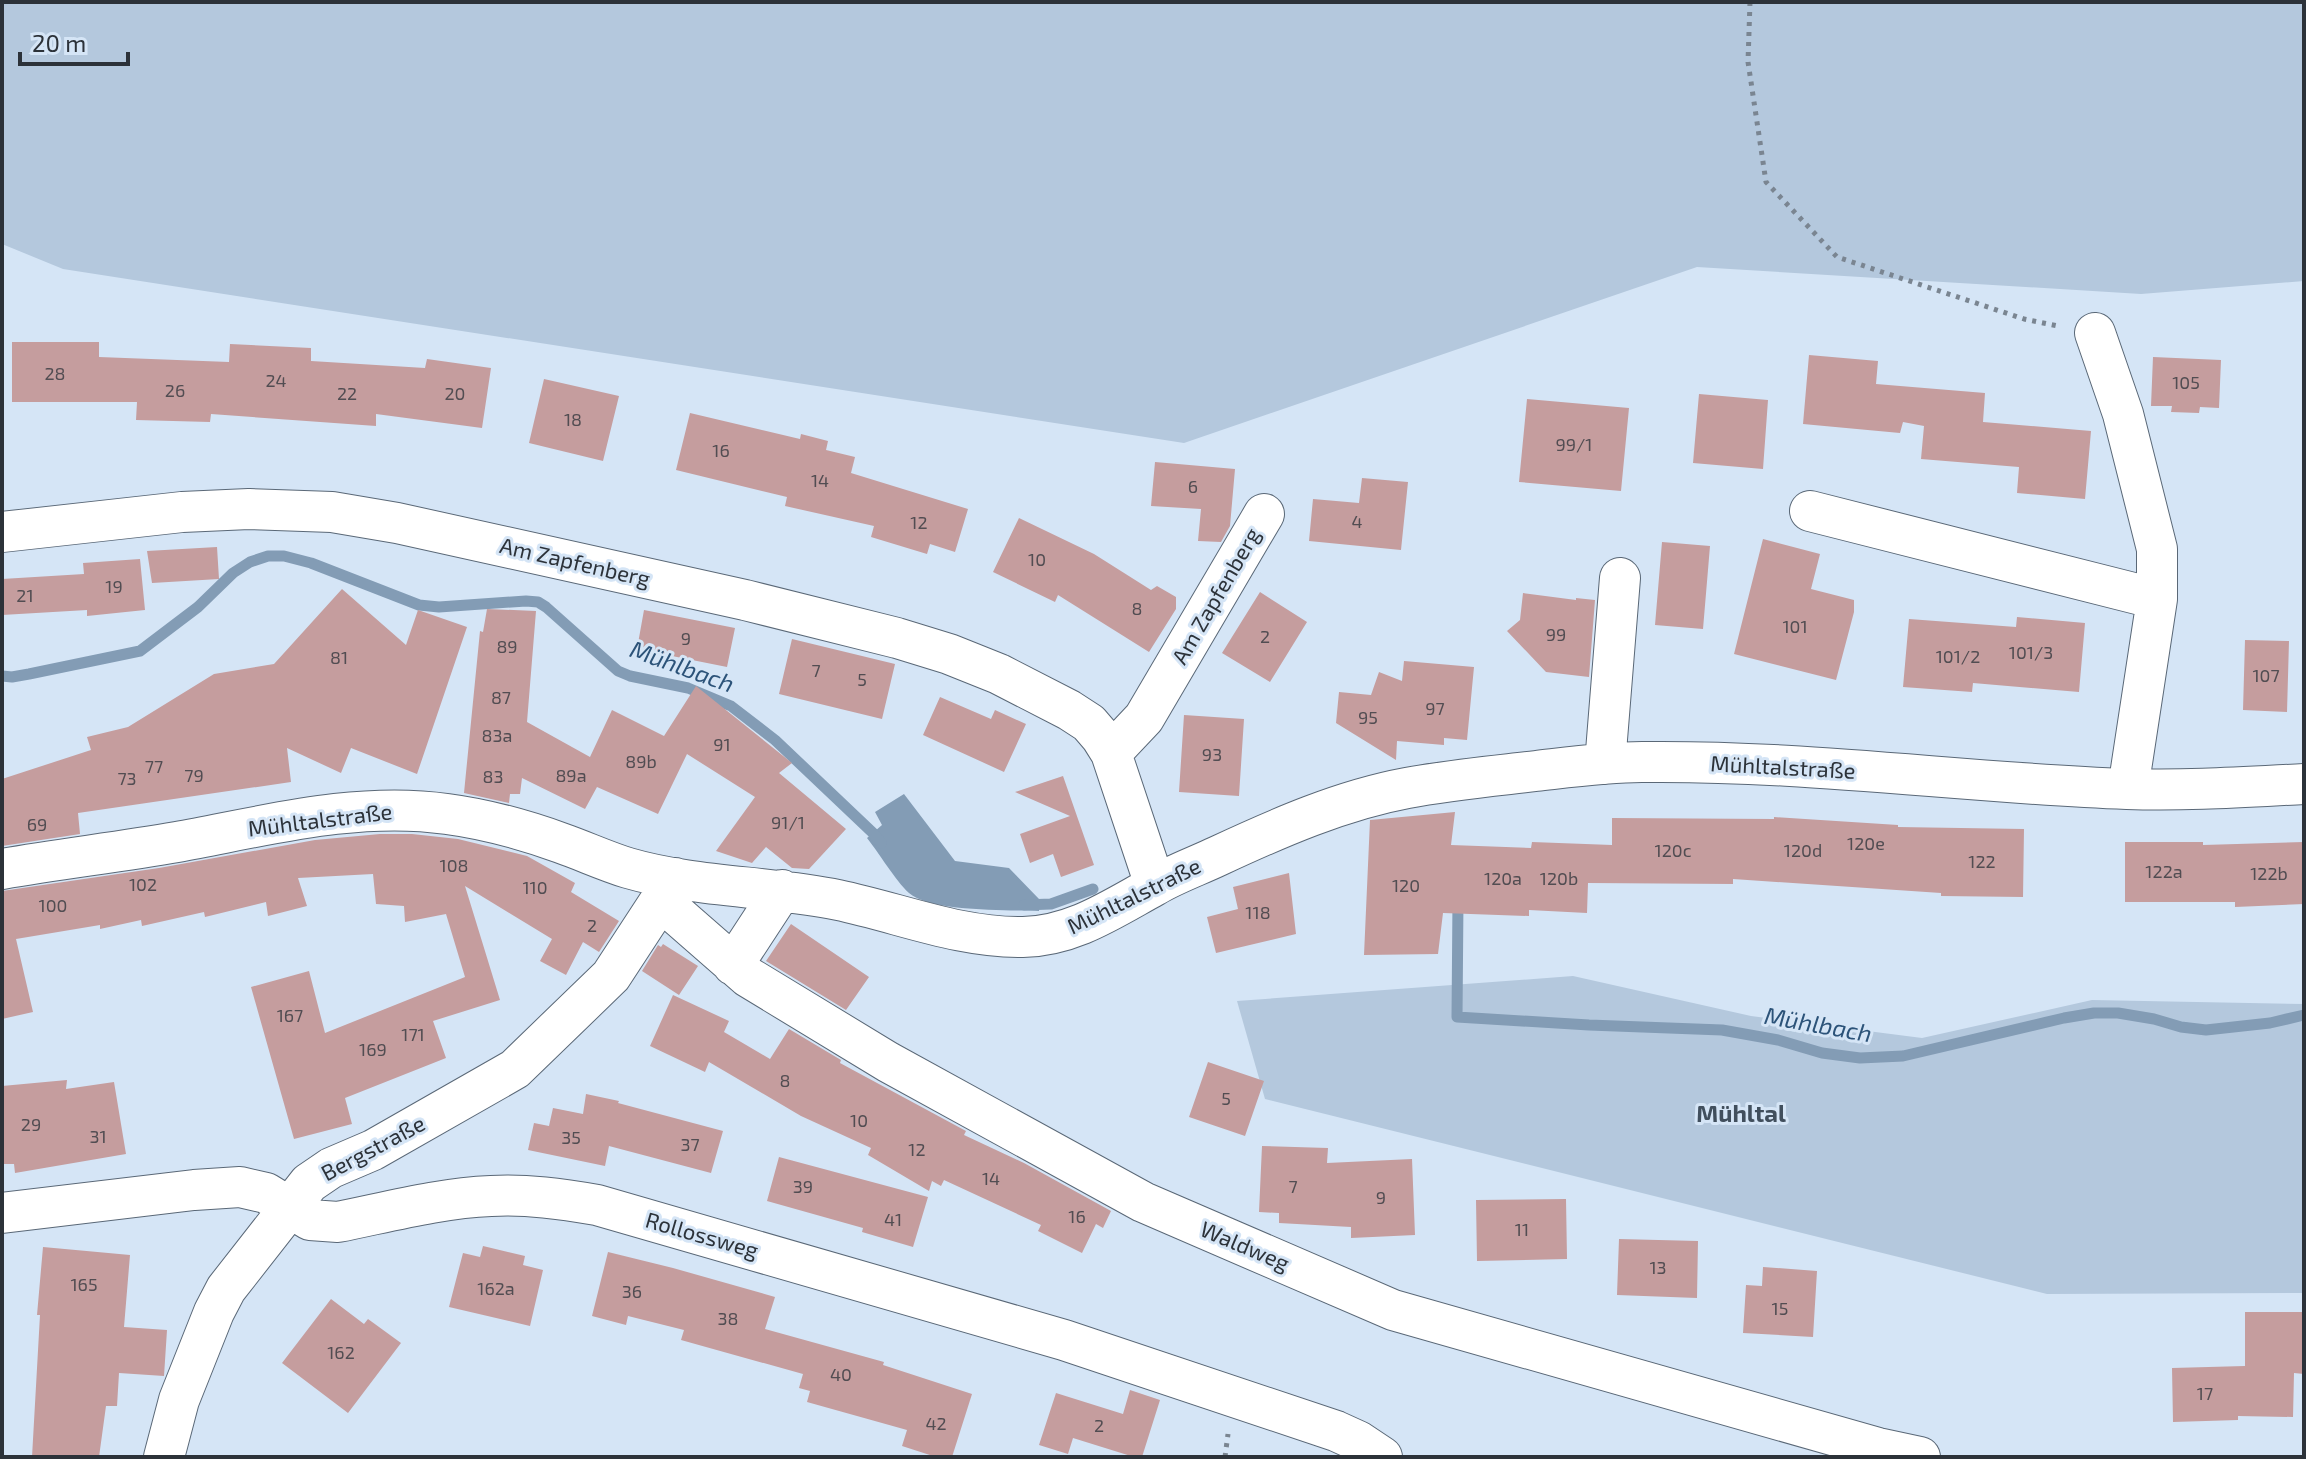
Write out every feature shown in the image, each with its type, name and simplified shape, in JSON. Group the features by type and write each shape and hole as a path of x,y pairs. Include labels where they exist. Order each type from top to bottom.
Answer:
{"street":[{"path":"2095,333 2123,414 2157,549 2157,599 2128,789"},
{"name":"Am Zapfenberg","path":"2,532 182,512 249,509 332,512 397,523 745,600 897,638 999,674 1089,723 1111,753 1155,885"},
{"path":"1810,511 2157,599"},
{"name":"Am Zapfenberg","path":"1111,753 1144,718 1264,514"},
{"path":"1605,764 1620,578"},
{"name":"Mühltalstraße","path":"2,869 176,842 303,818 389,811 446,814 481,820 553,840 630,868 668,890 782,890 842,901 938,927 1020,937 1043,936 1070,929 1249,841 1354,802 1404,788 1605,764 1811,767 2128,789 2192,790 2304,784"},
{"name":"Waldweg","path":"668,890 733,965 748,977 888,1062 1143,1202 1393,1310 1878,1448 1920,1457"},
{"name":"Bergstraße","path":"164,1457 179,1400 226,1289 309,1183 331,1168 373,1150 515,1069 611,976 668,890"},
{"path":"733,965 782,890"},
{"name":"Rollossweg","path":"2,1213 240,1187 266,1193 310,1220 324,1222 338,1222 456,1199 492,1196 557,1198 597,1205 1064,1340 1336,1431 1382,1457"}],"path":[{"path":"1750,2 1748,62 1766,182 1837,257 2024,319 2095,333"},
{"path":"1225,1457 1229,1432"}],"shaded area":[{"path":"2,2 2304,2 2304,281 2141,294 1697,267 1184,443 63,269 2,244"},
{"path":"904,794 955,861 1009,868 1039,899 1039,911 952,907 934,904 909,893 867,838 882,825 875,812"},
{"path":"1573,976 1751,1016 1922,1038 2092,1000 2304,1004 2304,1293 2047,1294 1265,1099 1237,1001"}],"building":[{"path":"12,342 99,342 99,357 229,362 230,344 311,348 311,361 425,368 427,359 491,368 482,428 376,414 376,426 211,414 210,422 136,420 137,402 12,402"},
{"path":"1809,355 1878,361 1876,384 1985,393 1983,422 2091,431 2085,499 2017,493 2019,467 1921,459 1924,426 1903,422 1900,433 1803,424"},
{"path":"2153,357 2221,360 2219,408 2200,407 2199,413 2171,412 2172,406 2151,406"},
{"path":"544,379 619,396 603,461 529,443"},
{"path":"1699,394 1768,400 1763,469 1693,463"},
{"path":"1527,399 1629,408 1621,491 1519,482"},
{"path":"690,413 800,439 801,434 828,441 826,450 855,457 851,473 968,509 955,552 930,544 927,554 871,537 874,526 785,506 787,497 676,470"},
{"path":"1155,462 1235,469 1230,526 1221,542 1198,541 1201,509 1151,506"},
{"path":"1362,478 1408,482 1401,550 1309,541 1313,499 1359,503"},
{"path":"1019,518 1094,554 1151,590 1157,586 1176,597 1176,609 1149,652 1058,595 1055,602 993,572"},
{"path":"1763,539 1820,554 1811,589 1854,600 1854,612 1836,680 1734,654"},
{"path":"1662,542 1710,546 1703,629 1655,625"},
{"path":"217,547 219,579 152,583 147,551"},
{"path":"140,559 145,610 87,616 87,610 2,615 2,579 84,574 83,563"},
{"path":"342,589 406,645 418,610 467,627 417,774 351,748 341,773 287,748 291,782 78,813 80,834 2,846 2,779 91,750 87,737 128,727 214,674 274,664"},
{"path":"1260,592 1307,622 1270,682 1222,653"},
{"path":"1523,593 1595,600 1589,677 1546,672 1507,631 1520,620"},
{"path":"487,609 536,611 527,722 590,757 612,710 664,736 696,686 792,763 779,773 846,829 809,869 792,868 766,847 752,863 716,851 755,797 687,754 658,814 597,787 585,809 522,778 520,794 510,794 509,803 464,793 480,631 483,632"},
{"path":"644,610 735,628 727,667 637,649"},
{"path":"2017,617 2085,623 2079,692 1973,683 1972,692 1903,687 1909,619 2016,627"},
{"path":"792,639 895,664 882,719 779,694"},
{"path":"2245,640 2289,641 2287,712 2243,710"},
{"path":"1404,661 1474,667 1467,740 1444,738 1444,745 1397,741 1396,760 1336,723 1339,692 1371,695 1379,672 1402,681"},
{"path":"940,697 991,719 995,710 1026,724 1004,772 923,735"},
{"path":"1184,715 1244,719 1239,796 1179,792"},
{"path":"1063,776 1094,865 1061,877 1053,854 1030,863 1020,834 1070,816 1015,792"},
{"path":"1455,812 1451,845 1531,848 1532,842 1612,845 1612,818 1774,817 1898,827 2024,829 2023,897 1941,896 1941,893 1733,879 1733,884 1588,883 1587,913 1529,910 1529,916 1443,913 1438,954 1364,955 1370,820"},
{"path":"380,834 458,839 527,856 575,883 571,892 619,921 599,952 583,942 566,975 540,961 552,939 465,886 500,1000 433,1021 446,1058 345,1098 352,1124 294,1139 251,987 309,971 325,1033 465,977 446,914 405,922 404,906 376,904 373,874 298,878 307,906 268,916 266,902 205,917 204,912 142,926 141,920 100,929 100,925 16,939 33,1012 2,1019 2,891 159,868 315,840"},
{"path":"2125,842 2203,842 2203,845 2304,842 2304,904 2235,907 2235,902 2125,902"},
{"path":"1289,873 1296,934 1216,953 1207,917 1238,909 1233,887"},
{"path":"791,924 869,977 846,1010 766,961"},
{"path":"663,944 698,966 679,995 642,971 658,945 661,947"},
{"path":"673,995 729,1021 724,1032 770,1059 789,1029 841,1060 840,1063 966,1131 964,1135 1024,1163 1111,1211 1103,1228 1096,1224 1082,1253 1038,1231 1041,1225 944,1180 941,1186 932,1181 929,1191 868,1155 871,1148 801,1116 709,1062 705,1072 650,1046"},
{"path":"1208,1062 1264,1081 1245,1136 1189,1117"},
{"path":"67,1080 66,1089 114,1082 126,1154 15,1173 14,1164 2,1164 2,1086"},
{"path":"586,1094 723,1131 711,1173 609,1146 605,1166 528,1150 534,1123 549,1126 553,1108 583,1114"},
{"path":"1262,1146 1328,1148 1327,1163 1412,1159 1415,1235 1351,1238 1351,1227 1279,1223 1279,1213 1259,1212"},
{"path":"779,1157 928,1197 913,1247 862,1232 863,1228 767,1201"},
{"path":"1566,1199 1567,1259 1477,1261 1476,1200"},
{"path":"1619,1239 1698,1241 1697,1298 1617,1295"},
{"path":"483,1246 525,1256 523,1265 543,1270 530,1326 449,1307 463,1253 480,1257"},
{"path":"43,1247 130,1255 124,1327 167,1330 164,1376 119,1373 117,1406 106,1406 99,1457 32,1457 40,1315 37,1315"},
{"path":"608,1252 775,1297 765,1329 884,1362 883,1365 972,1394 952,1457 936,1457 902,1446 907,1430 807,1402 810,1391 799,1388 803,1374 681,1340 684,1330 628,1316 626,1325 592,1316"},
{"path":"1763,1267 1817,1271 1813,1337 1743,1333 1746,1285 1762,1286"},
{"path":"331,1299 364,1324 368,1319 401,1343 348,1413 282,1363"},
{"path":"2245,1312 2304,1312 2304,1374 2294,1373 2293,1417 2238,1416 2238,1420 2173,1422 2172,1368 2245,1366"},
{"path":"1130,1390 1160,1400 1142,1457 1073,1438 1068,1454 1039,1445 1056,1393 1123,1414"}],"waterway":[{"name":"Mühlbach","path":"2,676 29,674 140,651 198,607 233,573 250,562 268,556 284,556 311,563 419,605 439,607 538,602 618,671 688,688 731,706 775,740 881,843"},
{"name":"Mühlbach","path":"1024,905 1051,904 1093,889"},
{"name":"Mühlbach","path":"1458,900 1457,1017 1722,1030 1778,1040 1822,1053 1860,1058 1903,1056 2094,1013 2118,1013 2206,1030 2270,1023 2304,1015"}],"district":[{"name":"Mühltal","path":"1741,1114"}]}
